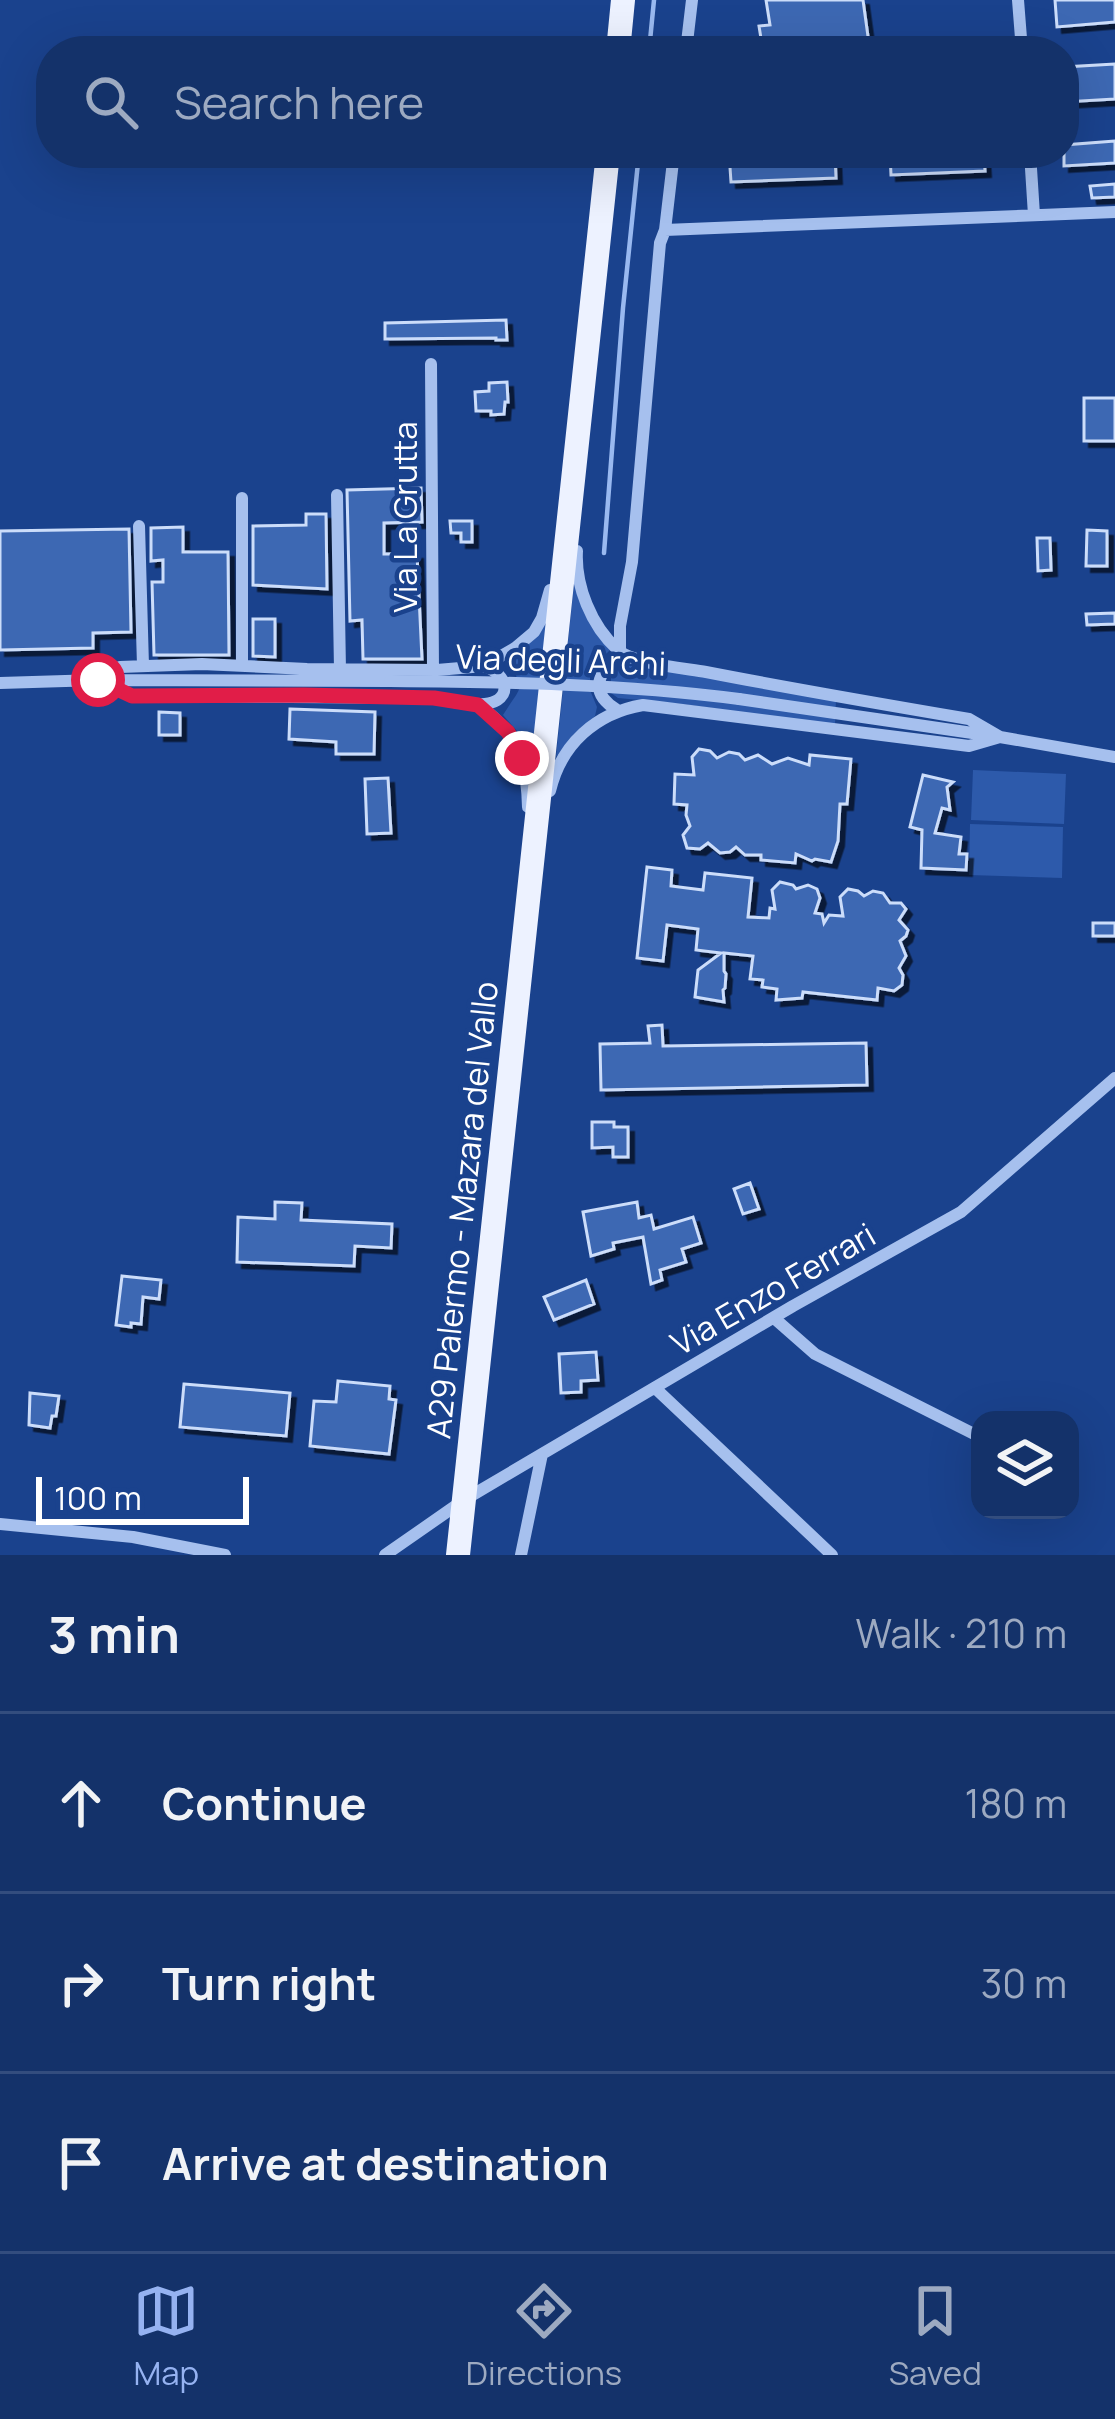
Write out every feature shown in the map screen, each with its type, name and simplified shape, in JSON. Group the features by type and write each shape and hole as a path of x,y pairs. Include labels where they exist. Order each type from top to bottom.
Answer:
{"main road":[{"path":"619,36 623,0"},
{"name":"A29 Palermo - Mazara del Vallo","path":"458,1555 607,168"}],"street":[{"path":"688,36 692,0"},
{"path":"1018,0 1021,36"},
{"path":"617,710 605,703 599,682 605,665 620,652 660,244 672,168"},
{"path":"1031,168 1034,215"},
{"path":"665,230 1115,212"},
{"name":"Via La Grutta","path":"431,364 433,670"},
{"path":"574,454 576,567 586,602 620,652 730,677 969,718 1000,737"},
{"path":"484,666 515,649 542,618 558,513 574,454"},
{"path":"337,494 340,670"},
{"path":"242,498 242,666"},
{"path":"139,526 143,666"},
{"path":"143,666 340,670 484,666 498,671 505,688 501,698 478,705 412,698 132,696 98,680 120,667 143,666"},
{"name":"Via degli Archi","path":"0,683 560,683 740,699 1115,757"},
{"path":"478,705 508,732 522,758 530,872"},
{"path":"530,872 552,781 569,748 589,726 617,710 665,707 969,746 1000,737"},
{"name":"Via Enzo Ferrari","path":"385,1555 464,1500 961,1212 1115,1078"},
{"path":"774,1318 815,1354 971,1433"},
{"path":"655,1388 832,1555"},
{"path":"521,1555 542,1454"},
{"path":"0,1524 133,1537 225,1555"}],"shaded area":[{"path":"574,584 610,650 590,676 595,716 556,757"},
{"path":"547,616 534,765 524,739 503,715 519,688 510,658 533,640"},
{"path":"625,666 650,666 836,700 835,725 618,698 611,693 611,675"},
{"path":"973,770 1066,774 1064,824 971,820"},
{"path":"970,824 1063,827 1062,878 969,875"}],"building":[{"path":"766,0 863,0 868,36 761,36 759,26 770,25"},
{"path":"1055,0 1115,0 1115,22 1057,27"},
{"path":"1115,64 1115,99 1079,101 1079,66"},
{"path":"1115,141 1115,163 1079,165 1079,144"},
{"path":"730,168 836,168 836,178 731,182"},
{"path":"891,168 985,168 985,171 891,175"},
{"path":"1115,184 1115,197 1092,198 1090,186"},
{"path":"506,320 507,340 385,339 385,323"},
{"path":"507,382 504,414 476,411 475,392 489,391 489,383"},
{"path":"1084,398 1115,398 1115,441 1084,441"},
{"path":"421,488 422,522 384,523 384,554 417,554 422,659 363,659 362,620 350,621 347,490"},
{"path":"306,514 326,514 327,589 253,585 253,526 306,525"},
{"path":"450,521 472,521 472,542 461,542 461,533 451,533"},
{"path":"183,527 183,552 228,552 229,655 154,655 152,582 163,582 163,560 151,561 151,528"},
{"path":"129,529 131,632 93,633 93,648 0,650 0,531"},
{"path":"1087,530 1107,531 1107,566 1086,566"},
{"path":"1037,538 1050,538 1051,570 1038,571"},
{"path":"1115,613 1115,624 1087,625 1086,614"},
{"path":"253,619 275,619 275,657 253,656"},
{"path":"290,709 375,712 374,754 336,754 336,742 289,739"},
{"path":"159,712 180,713 180,735 159,735"},
{"path":"699,749 717,758 729,752 745,760 758,755 772,764 788,758 809,765 810,755 851,759 847,804 840,804 838,841 831,862 796,854 795,863 761,860 761,855 745,855 736,847 720,853 708,843 700,849 687,848 683,835 690,826 687,805 674,804 675,774 694,775 692,757"},
{"path":"923,775 953,782 947,787 950,810 942,808 935,833 961,837 959,854 967,854 966,870 921,868 922,830 910,827"},
{"path":"388,778 391,833 367,834 365,779"},
{"path":"647,867 672,870 671,886 703,890 705,873 752,878 748,917 769,918 770,908 775,909 772,890 780,882 796,889 808,885 817,889 820,898 815,913 822,914 824,923 829,915 843,916 840,897 848,889 864,896 883,893 890,903 901,903 906,909 899,920 908,930 900,941 906,956 899,968 902,985 894,991 878,988 877,1000 803,992 802,998 776,1000 777,989 750,979 753,956 724,953 724,1002 695,997 698,970 721,953 696,950 698,929 667,925 663,961 637,958"},
{"path":"1093,923 1115,923 1115,936 1093,936"},
{"path":"662,1025 663,1046 866,1043 867,1085 601,1090 600,1044 650,1043 648,1026"},
{"path":"592,1122 628,1127 628,1157 613,1157 613,1147 592,1148"},
{"path":"750,1183 759,1209 743,1214 734,1189"},
{"path":"275,1202 302,1203 301,1220 392,1224 391,1248 355,1246 354,1266 237,1262 238,1217 275,1219"},
{"path":"637,1202 639,1218 651,1215 654,1229 693,1217 701,1243 682,1249 686,1262 660,1270 662,1280 651,1284 643,1237 613,1243 614,1249 591,1256 583,1212"},
{"path":"122,1276 161,1280 159,1299 143,1297 141,1324 131,1323 131,1327 116,1325"},
{"path":"586,1280 594,1304 554,1320 544,1297"},
{"path":"596,1352 598,1380 581,1381 581,1392 561,1393 559,1354"},
{"path":"338,1381 390,1386 389,1399 396,1400 389,1454 310,1446 314,1401 336,1402"},
{"path":"184,1384 290,1393 286,1436 180,1427"},
{"path":"30,1393 59,1396 50,1428 29,1425"}],"waterway":[{"path":"650,36 654,0"},
{"path":"604,553 637,168"}],"route":[{"path":"98,680 132,696 434,698 478,705 508,732 522,758"}]}
